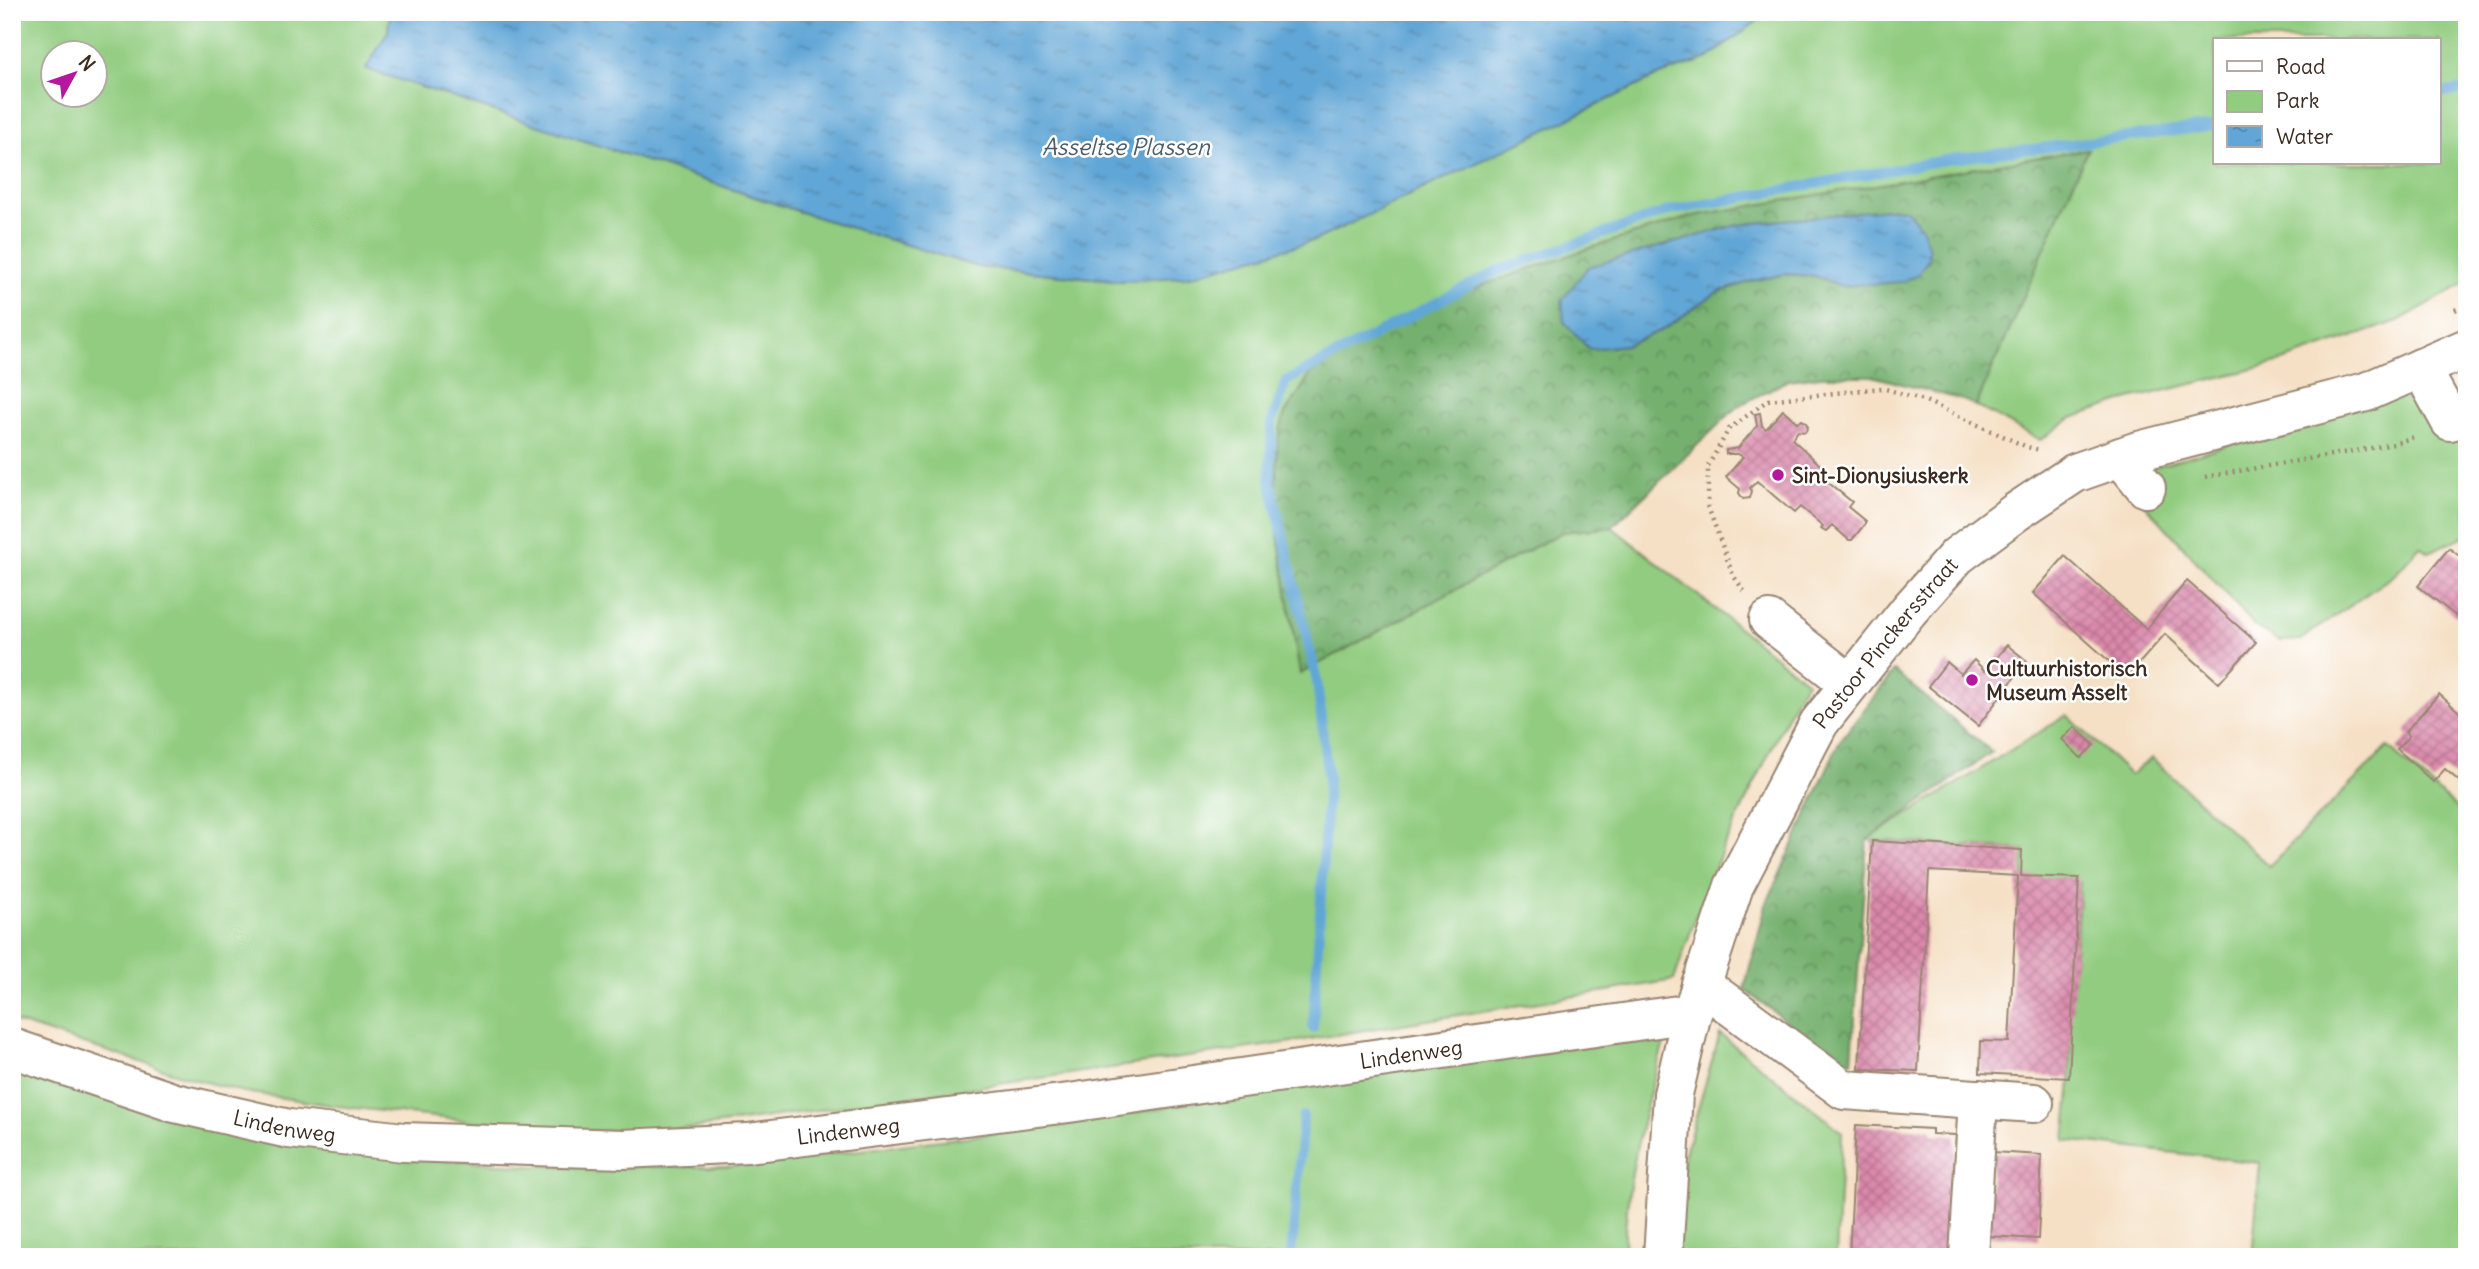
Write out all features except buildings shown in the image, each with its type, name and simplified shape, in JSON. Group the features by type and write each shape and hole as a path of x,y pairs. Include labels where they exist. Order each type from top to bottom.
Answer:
{"street":[{"name":"Pastoor Pinckersstraat","path":"1663,1257 1672,1094 1696,999 1734,886 1819,723 1849,683 1957,556 2075,472 2121,457 2365,392 2467,348"},
{"path":"2421,368 2459,418"},
{"path":"2121,457 2146,488"},
{"path":"1769,620 1849,683"},
{"path":"1696,999 1844,1090 2034,1103"},
{"name":"Lindenweg","path":"12,1048 175,1103 289,1129 404,1142 623,1149 748,1143 1069,1103 1696,999"},
{"path":"1969,1257 1978,1099"}],"path":[{"path":"1769,620 1733,575 1708,507 1708,466 1713,457 1729,429 1768,400 1882,388 1921,399 2027,447 2050,452"},
{"path":"2203,477 2394,444 2459,418"}],"green space":[{"path":"12,12 390,12 388,31 367,69 816,217 978,267 1124,281 1190,276 1660,75 1708,58 1769,12 2467,12 2467,282 2398,321 2274,364 2122,401 2072,418 2040,440 1976,406 2087,149 1693,216 1584,250 1438,301 1339,351 1311,374 1276,485 1278,535 1300,674 1562,532 1612,527 1807,682 1799,692 1724,846 1674,980 1292,1042 693,1128 567,1132 337,1106 244,1092 197,1080 12,1021"},
{"path":"2088,149 1976,406 1963,400 1872,376 1821,376 1788,380 1738,406 1612,527 1562,532 1300,674 1278,535 1276,485 1278,439 1284,415 1311,374 1339,351 1438,301 1584,250 1693,216","holes":["1929,248 1842,286 1816,276 1785,274 1752,281 1716,293 1662,330 1626,345 1589,349 1562,300"]},
{"path":"2399,393 2430,417 2450,441 2467,434 2467,535 2428,552 2420,546 2394,575 2300,640 2279,641 2255,626 2120,477"},
{"path":"1894,671 1992,752 1867,840 1852,1061 1837,1060 1744,989 1766,905 1839,742"},
{"path":"2067,715 2130,775 2152,758 2269,866 2388,747 2464,815 2467,813 2467,1257 2252,1257 2260,1163 2065,1140 2071,1081 2070,1023 2080,883 2023,879 2024,850 1867,840"},
{"path":"1669,1027 1652,1083 1633,1169 1624,1257 12,1257 12,1065 350,1152 528,1166 725,1167 1076,1123 1288,1085"},
{"path":"1720,1034 1842,1132 1836,1257 1668,1257 1683,1160"}],"water":[{"name":"Asseltse Plassen","path":"390,12 1769,12 1708,58 1660,75 1316,240 1190,276 1124,281 978,267 816,217 366,69 388,31"},
{"path":"1896,208 1907,210 1921,227 1929,248 1928,260 1918,274 1902,282 1841,286 1816,276 1785,274 1752,281 1716,293 1662,330 1626,345 1589,349 1564,322 1562,300 1588,267 1737,225"}],"waterway":[{"path":"2440,93 2467,89"},
{"path":"1313,1028 1328,780 1317,681 1270,479 1272,421 1286,381 1497,271 1668,211 1944,160 2213,126"},
{"path":"1291,1257 1303,1116"}],"place":[{"name":"Sint-Dionysiuskerk","path":"1778,475"},
{"name":"Cultuurhistorisch Museum Asselt","path":"1972,680"}]}
